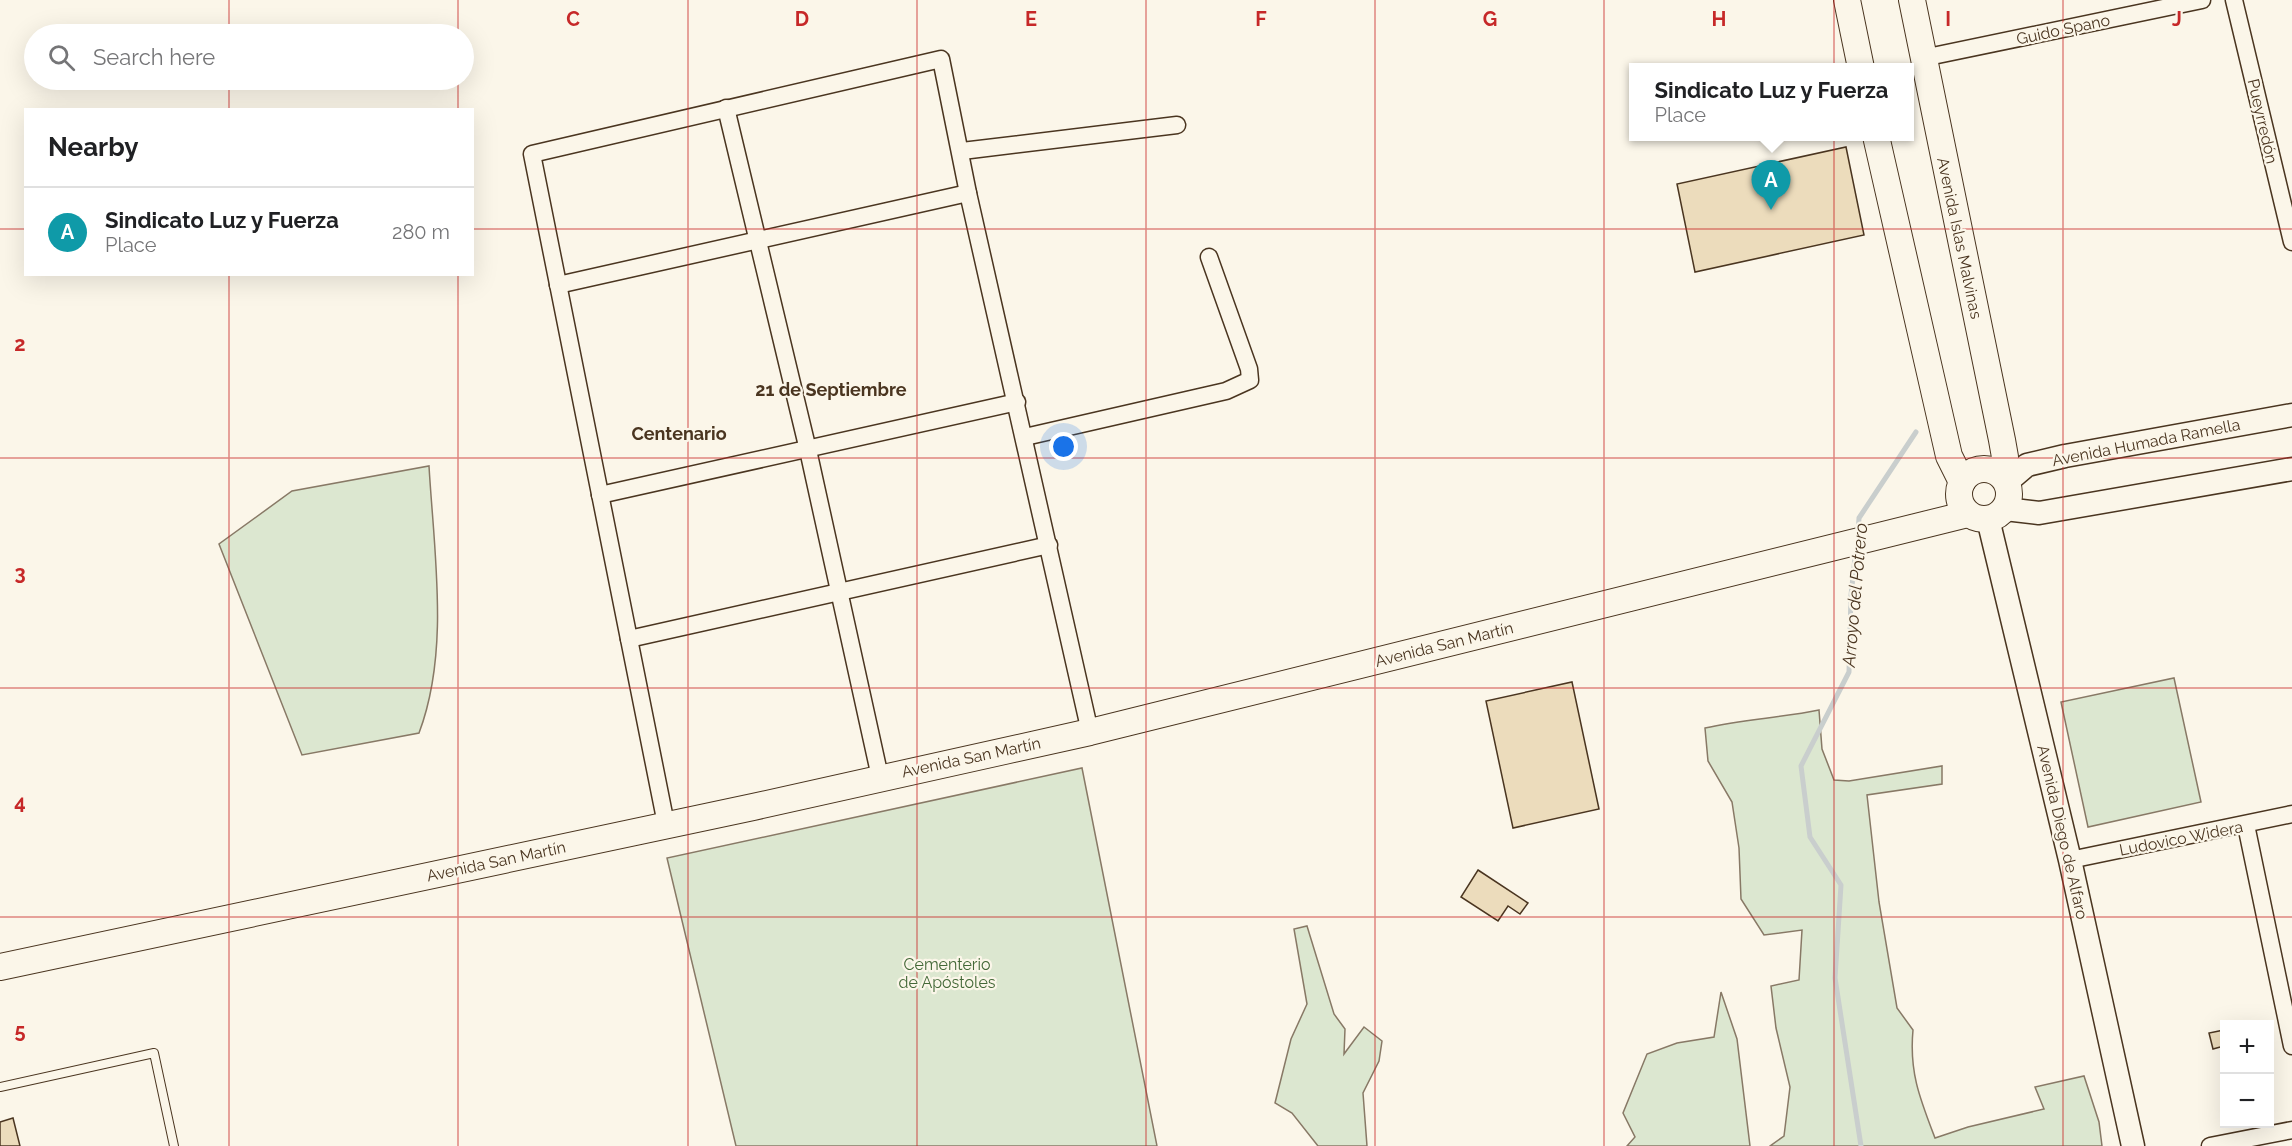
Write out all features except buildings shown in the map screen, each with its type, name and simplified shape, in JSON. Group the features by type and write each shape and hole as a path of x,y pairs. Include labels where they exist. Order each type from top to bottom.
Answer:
{"main road":[{"path":"1847,0 1860,63"},
{"name":"Avenida Islas Malvinas","path":"1912,0 2002,441 2005,479 2010,496 1976,503"},
{"path":"1877,141 1949,456 1976,503"},
{"name":"Avenida San Martín","path":"0,967 753,807 1090,732 1936,522 1976,503 1970,473 1981,468 1993,469 2005,479"}],"street":[{"name":"Guido Spano","path":"1923,58 2202,0"},
{"name":"Pueyrredón","path":"2234,0 2292,243"},
{"path":"666,824 532,154 941,58 962,151 968,193 1090,732"},
{"path":"726,108 808,450 880,777"},
{"path":"962,151 1178,125"},
{"path":"558,285 968,193"},
{"path":"1025,437 1226,391 1250,380 1249,369 1209,257"},
{"path":"600,495 1017,402"},
{"name":"Avenida Humada Ramella","path":"2005,479 2026,465 2065,456 2292,415"},
{"path":"1976,503 2039,513 2292,470"},
{"name":"Avenida Diego de Alfaro","path":"1976,503 2070,860 2133,1146"},
{"path":"629,639 840,594 1049,545"},
{"name":"Ludovico Widera","path":"2070,860 2292,814"},
{"path":"2246,825 2292,1046"},
{"path":"2210,1146 2292,1130"}],"lane":[{"path":"0,1087 154,1053 174,1146"}],"green space":[{"path":"429,466 438,601 437,635 429,702 419,733 302,755 219,544 292,491"},
{"path":"2174,678 2201,802 2088,827 2061,702"},
{"path":"1819,710 1822,749 1834,780 1849,781 1942,766 1942,784 1867,795 1879,902 1897,1008 1913,1030 1914,1072 1920,1098 1935,1138 1968,1127 2044,1109 2035,1087 2084,1076 2099,1122 2102,1146 1770,1146 1784,1136 1790,1087 1776,1028 1771,986 1799,980 1802,930 1764,935 1741,899 1739,848 1732,802 1708,761 1705,728"},
{"name":"Cementerio de Apóstoles","path":"1082,768 1157,1146 736,1146 667,858"},
{"path":"1307,926 1334,1014 1345,1029 1344,1054 1364,1027 1382,1041 1379,1061 1363,1093 1367,1146 1318,1146 1292,1113 1275,1103 1291,1039 1307,1004 1294,929"},
{"path":"1721,992 1737,1039 1750,1146 1627,1146 1635,1137 1623,1113 1647,1054 1677,1043 1714,1037"}],"waterway":[{"name":"Arroyo del Potrero","path":"1858,534 1859,518 1916,432"},
{"name":"Arroyo del Potrero","path":"1856,549 1851,595 1849,672 1801,766 1810,837 1841,885 1835,978 1861,1146"}],"place":[{"name":"Sindicato Luz y Fuerza","path":"1771,210"}],"district":[{"name":"21 de Septiembre","path":"831,390"},
{"name":"Centenario","path":"679,434"}]}
